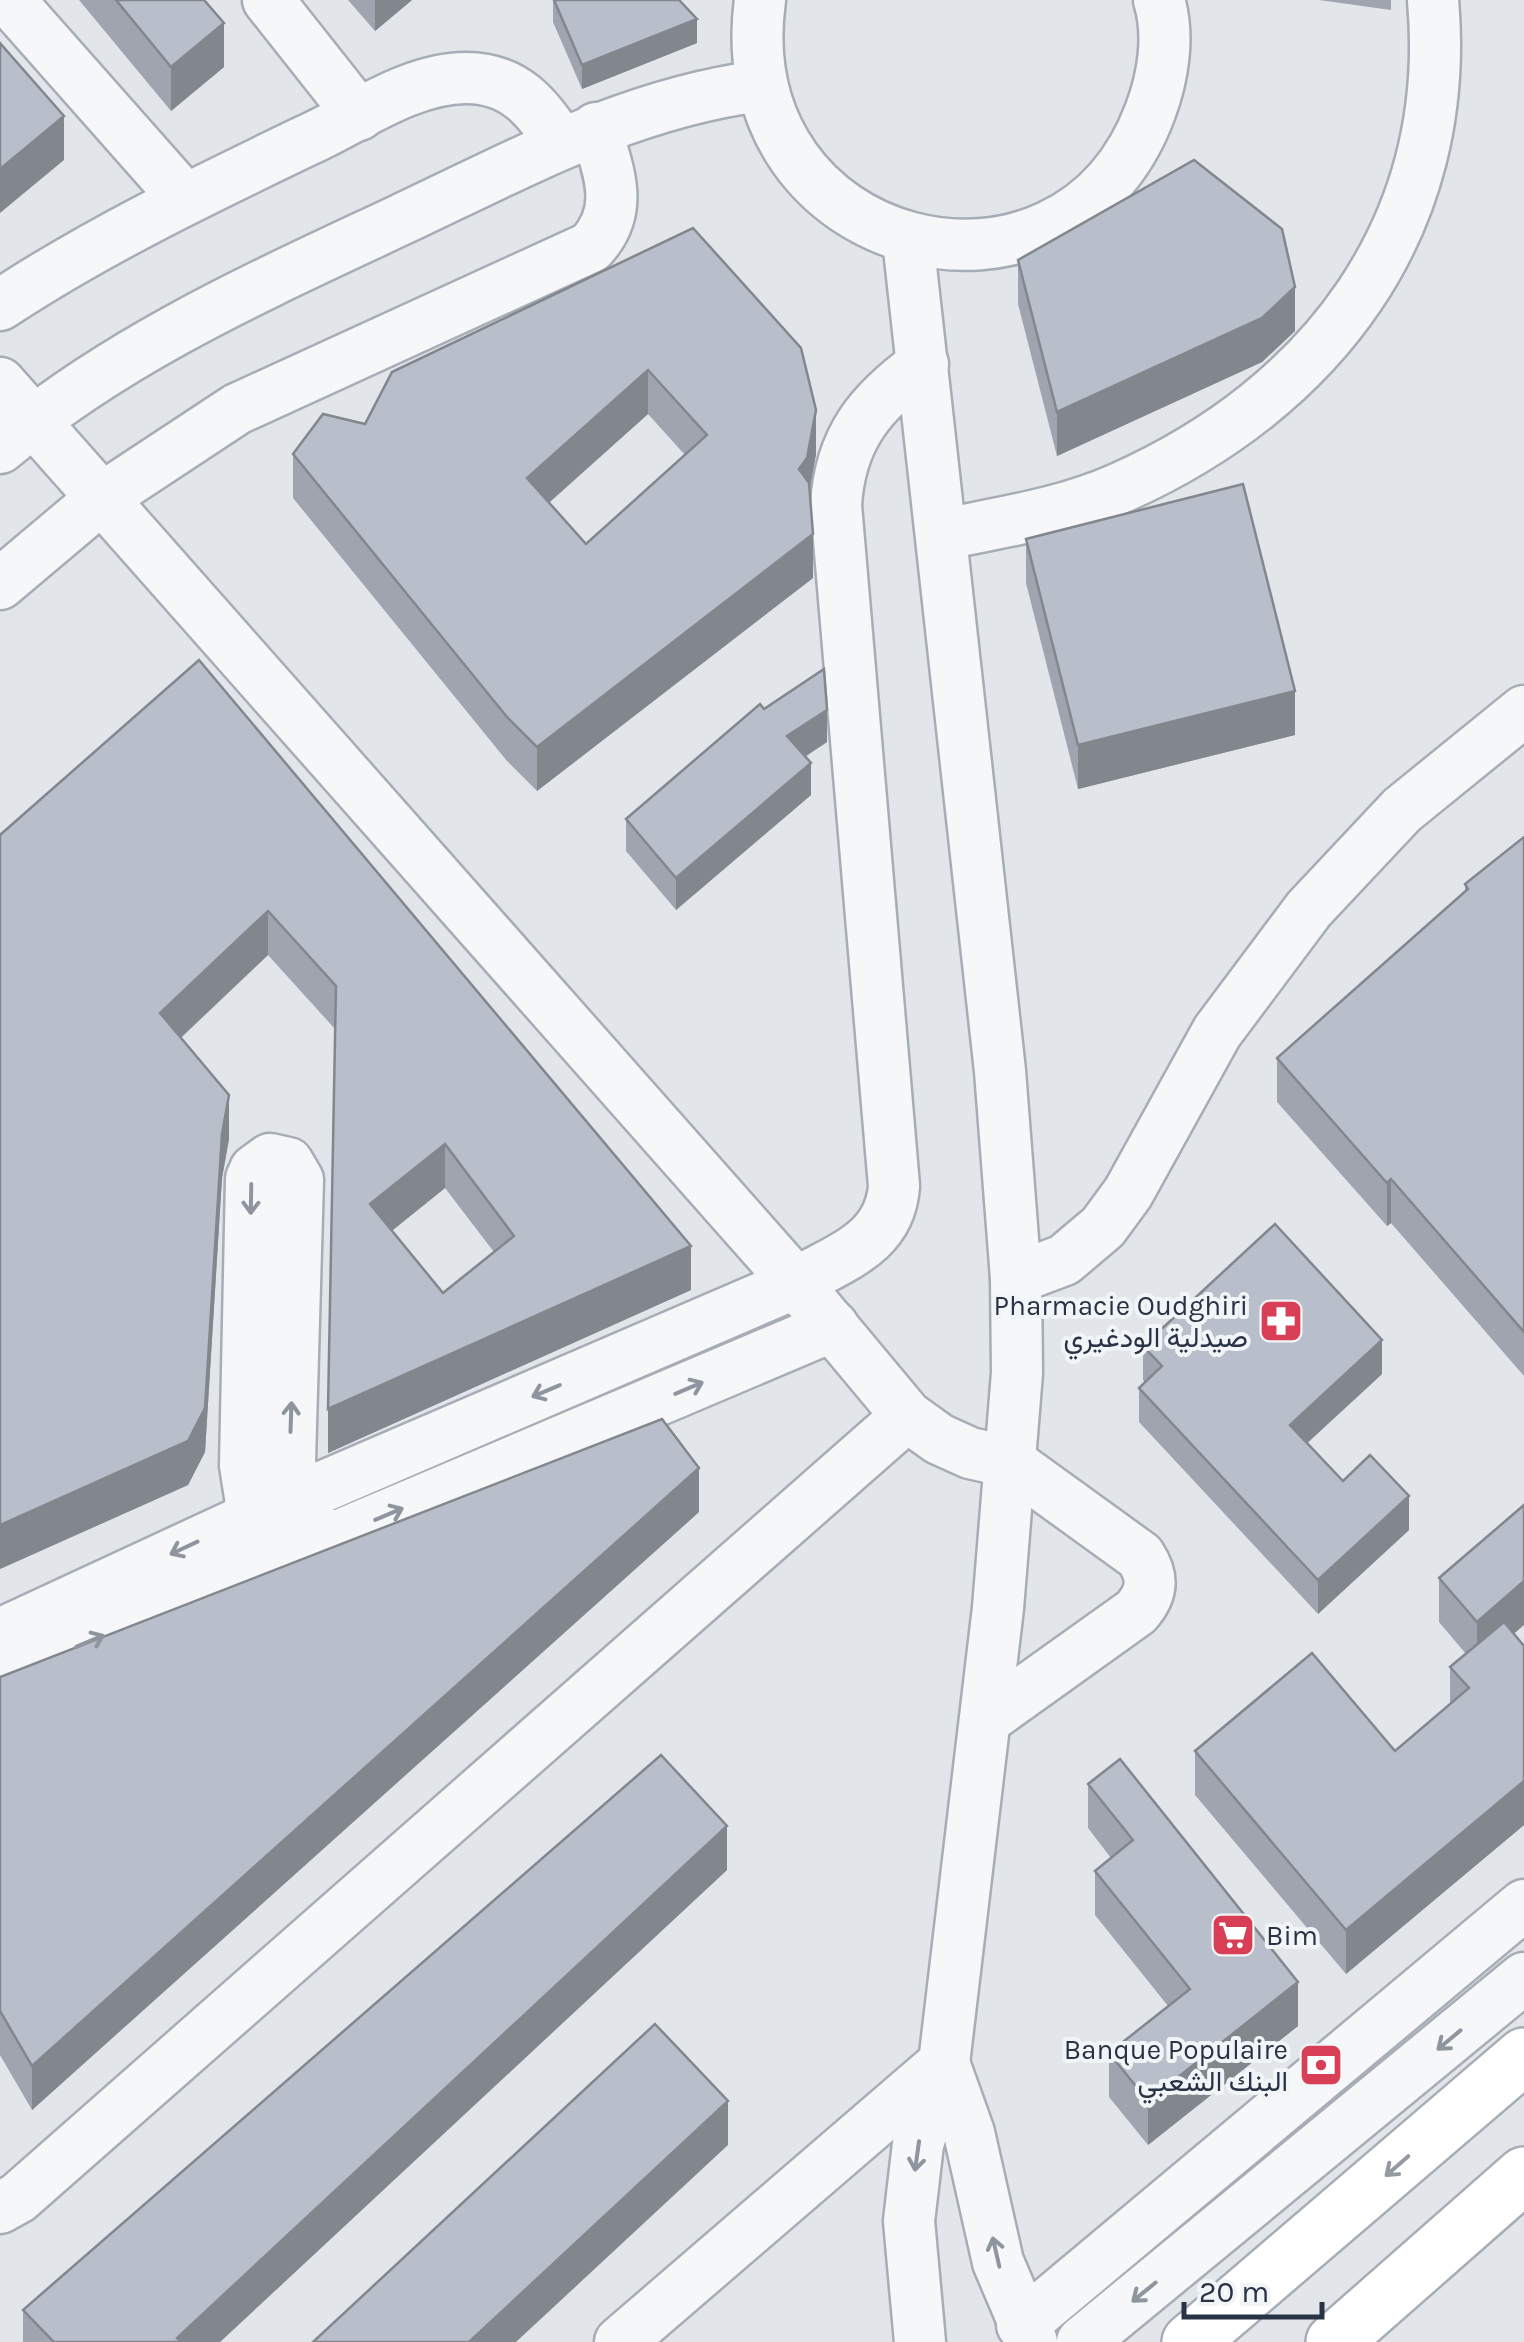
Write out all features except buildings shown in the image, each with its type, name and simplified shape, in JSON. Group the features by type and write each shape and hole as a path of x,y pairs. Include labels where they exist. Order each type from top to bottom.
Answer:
{"main road":[{"path":"1190,2342 1524,2056"},
{"path":"1334,2342 1524,2175"}],"street":[{"path":"9,0 185,200"},
{"path":"268,0 360,115"},
{"path":"760,0 754,40 760,86 779,139 812,184 856,218 908,240 974,246 1039,230 1096,196 1138,144 1161,82 1164,16 1159,0"},
{"path":"944,534 1060,510 1118,489 1232,424 1296,371 1368,285 1416,188 1435,95 1432,0"},
{"path":"0,305 185,200 360,115 421,86 470,78 495,82 538,106 578,136 614,206 610,222 591,247 237,409 102,498 0,584"},
{"path":"17,434 184,325 578,136 710,92 760,86"},
{"path":"908,240 944,534 1000,1071 1016,1278 1010,1462 984,1720 944,2063 918,2144 909,2221 920,2342"},
{"path":"0,1634 277,1506 796,1283 867,1242 885,1226 893,1207 836,506 846,444 864,414 923,364"},
{"path":"0,382 17,434 102,498 214,653 796,1283 907,1416 939,1439 970,1454 1010,1462 1140,1556 1149,1570 1151,1585 1146,1601 1136,1612 984,1720"},
{"path":"1016,1278 1064,1260 1104,1227 1128,1193 1217,1032 1308,909 1402,810 1524,711"},
{"path":"277,1506 290,1461 298,1180 288,1163 270,1159 255,1170 252,1180 245,1465 277,1506 300,1552"},
{"path":"0,1679 833,1326"},
{"path":"0,2208 46,2174 907,1416"},
{"path":"944,2063 969,2133 998,2262 1027,2334 1524,1905"},
{"path":"1082,2342 1524,1978"},
{"path":"620,2342 944,2063"}],"place":[{"name":"Pharmacie Oudghiri صيدلية الودغيري","path":"1281,1321"},
{"name":"Bim","path":"1233,1935"},
{"name":"Banque Populaire البنك الشعبي","path":"1321,2065"}]}
